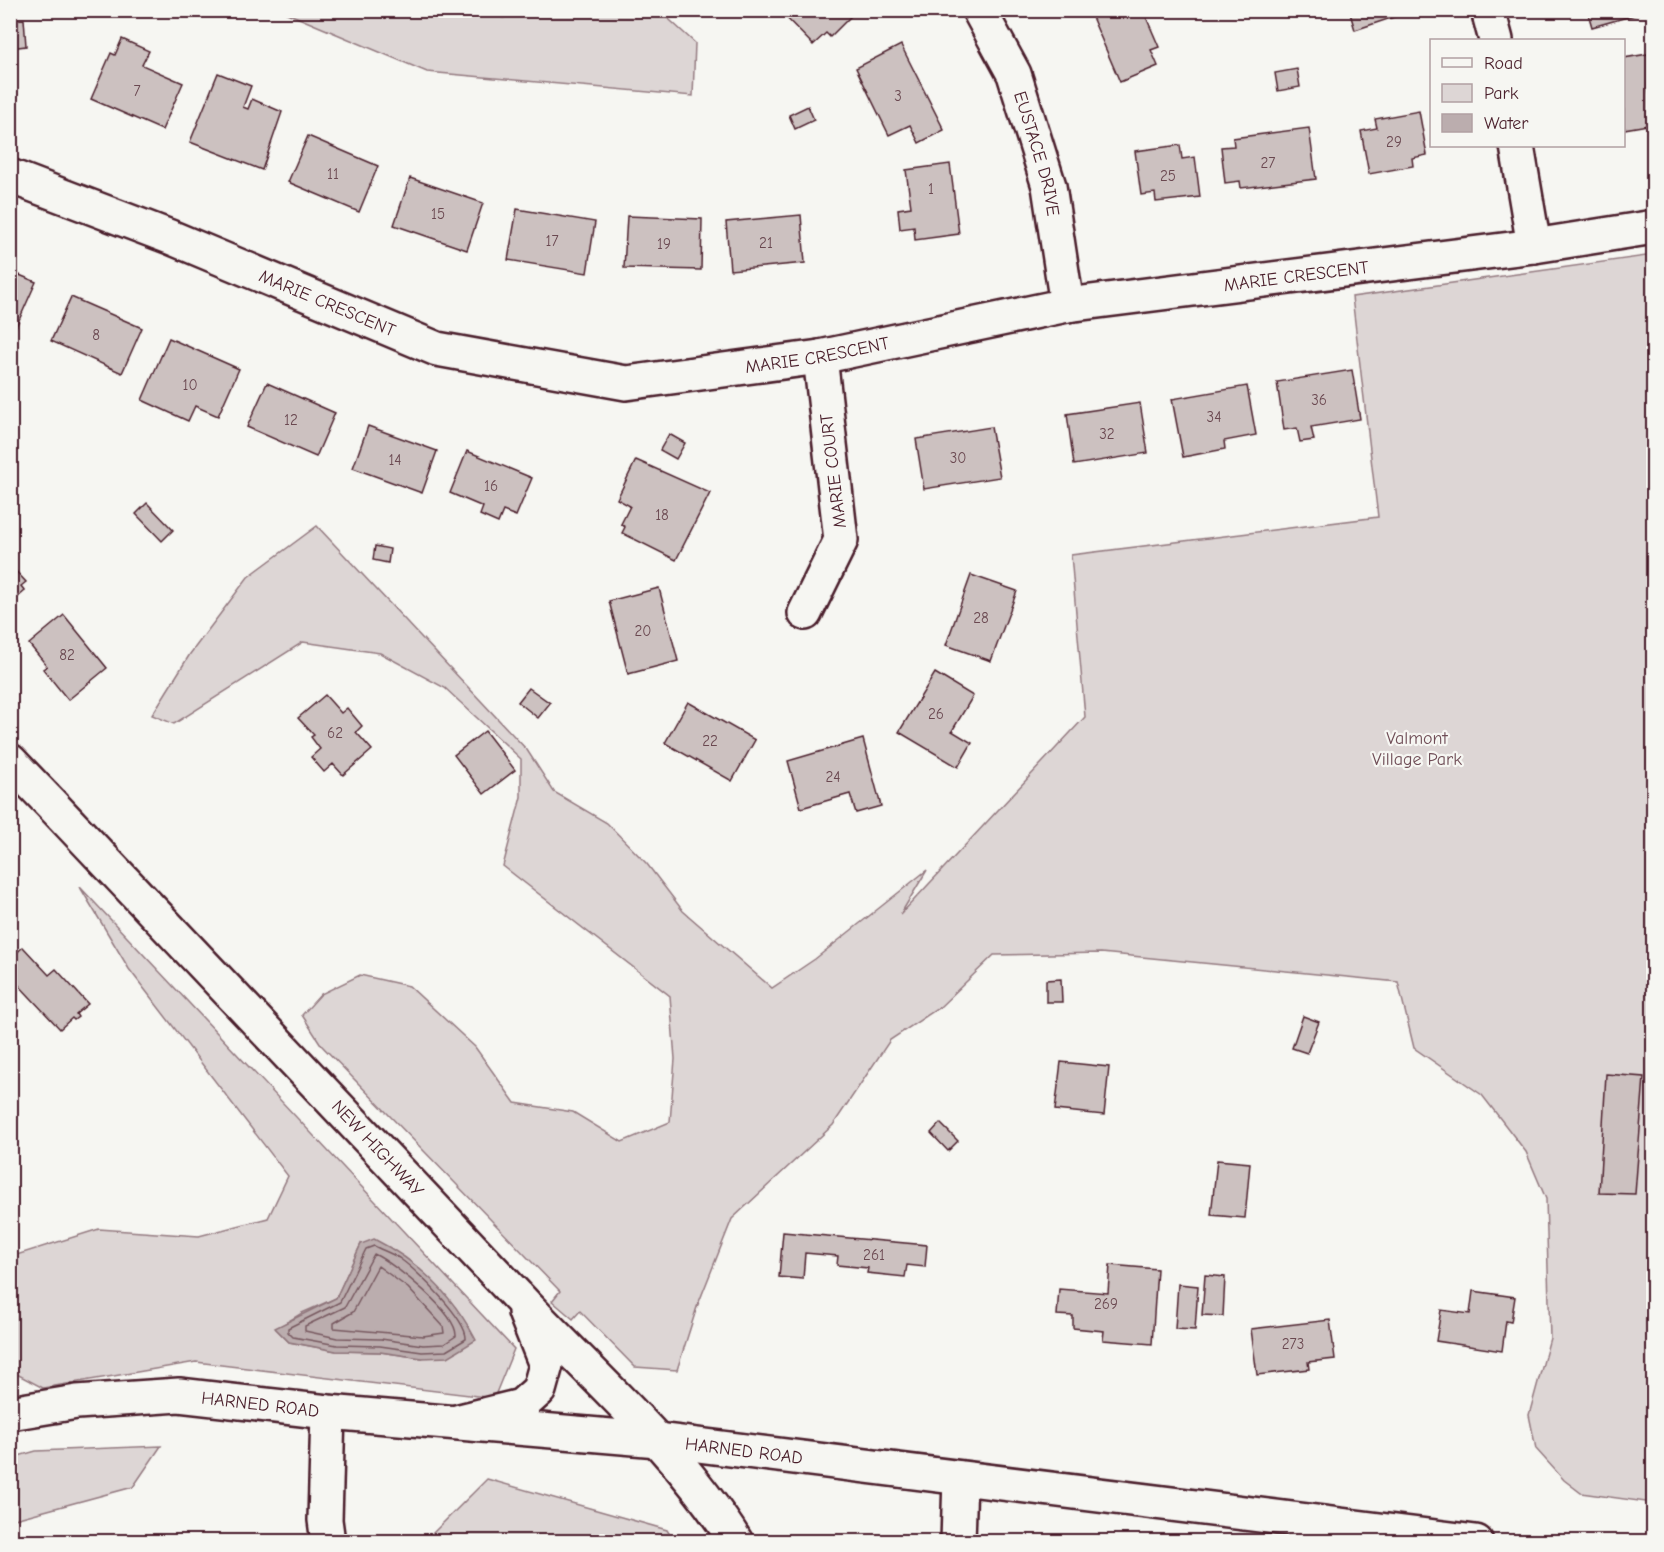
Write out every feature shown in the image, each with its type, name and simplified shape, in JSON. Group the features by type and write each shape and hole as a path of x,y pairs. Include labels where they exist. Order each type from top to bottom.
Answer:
{"street":[{"name":"EUSTACE DRIVE","path":"979,10 1014,74 1049,186 1067,305"},
{"path":"1488,10 1496,39"},
{"path":"1517,147 1533,246"},
{"name":"MARIE CRESCENT","path":"10,176 170,237 437,349 626,383 820,357 1067,305 1533,246 1653,227"},
{"name":"MARIE COURT","path":"805,613 841,540 820,357"},
{"name":"NEW HIGHWAY","path":"10,760 396,1165 520,1299 658,1440 718,1513 736,1542"},
{"path":"455,1422 521,1406 539,1390 546,1365 520,1299"},
{"name":"HARNED ROAD","path":"10,1413 77,1402 179,1395 328,1412 658,1440 1476,1542"},
{"path":"328,1412 325,1520 328,1542"},
{"path":"958,1542 960,1478"}],"green space":[{"path":"481,10 503,18 532,10 660,11 695,43 693,96 427,72 282,11"},
{"name":"Valmont Village Park","path":"1653,255 1653,1503 1581,1493 1564,1480 1536,1449 1529,1415 1550,1338 1546,1199 1526,1152 1482,1095 1414,1048 1398,982 1101,953 994,955 940,1007 890,1040 833,1125 732,1219 697,1307 677,1370 635,1367 580,1311 573,1319 552,1301 560,1291 322,1046 302,1015 321,994 360,975 409,986 475,1047 515,1103 573,1112 622,1142 670,1122 675,1059 670,996 503,866 521,797 521,759 445,688 380,653 303,642 174,724 152,715 190,654 248,577 317,526 527,750 554,792 607,823 647,864 683,911 772,988 815,959 927,870 900,915 1085,717 1071,555 1378,517 1352,297"},
{"path":"80,887 514,1349 494,1398 196,1362 43,1388 11,1371 10,1257 99,1229 199,1236 268,1218 288,1176 129,969","holes":["361,1244 422,1358 380,1352 336,1351 289,1342 276,1329 302,1313 336,1298"]},
{"path":"161,1446 133,1487 11,1520 11,1458 36,1451"},
{"path":"487,1479 667,1530 674,1541 425,1541"}],"water":[{"path":"374,1239 405,1258 433,1281 457,1309 476,1340 448,1357 422,1358 380,1352 336,1351 289,1342 275,1328 336,1298 361,1244"}],"building":[{"path":"779,10 857,10 830,37 826,33 813,45"},
{"path":"1089,10 1143,10 1159,47 1151,50 1158,66 1120,82"},
{"path":"1349,10 1395,10 1397,16 1355,30"},
{"path":"1587,10 1637,10 1638,14 1592,27"},
{"path":"24,19 26,46 10,48 10,20"},
{"path":"122,39 149,51 142,65 183,83 162,130 91,99 111,53 115,55"},
{"path":"901,45 944,130 919,143 910,125 889,135 856,68"},
{"path":"1654,53 1654,83 1648,84 1654,124 1625,129 1625,58"},
{"path":"1297,69 1300,87 1278,91 1275,73"},
{"path":"218,73 251,86 243,107 248,109 252,99 282,112 262,170 190,142"},
{"path":"808,106 814,120 795,129 789,115"},
{"path":"1419,111 1427,155 1412,158 1413,166 1369,174 1361,131 1377,128 1375,119"},
{"path":"1309,128 1316,179 1241,188 1240,181 1225,183 1221,147 1234,146 1233,138"},
{"path":"308,136 378,166 359,212 288,182"},
{"path":"1180,145 1182,159 1195,157 1200,197 1156,202 1155,193 1141,195 1135,151"},
{"path":"950,164 959,234 915,240 914,227 900,229 898,209 911,207 906,170"},
{"path":"410,178 483,203 467,250 394,225"},
{"path":"517,209 595,222 587,273 508,260"},
{"path":"801,215 805,263 730,270 726,222"},
{"path":"627,216 702,219 701,270 624,268"},
{"path":"10,271 36,282 15,329 10,327"},
{"path":"71,297 142,328 122,373 51,341"},
{"path":"169,338 239,369 218,416 195,406 188,421 142,400"},
{"path":"1352,370 1360,419 1311,427 1314,440 1300,442 1297,428 1284,430 1277,382"},
{"path":"267,383 335,413 316,457 247,427"},
{"path":"1247,386 1256,435 1224,441 1225,449 1183,457 1172,399"},
{"path":"1140,403 1148,453 1074,465 1067,414"},
{"path":"368,426 437,451 422,493 353,468"},
{"path":"991,427 1000,477 924,489 916,439"},
{"path":"669,434 685,443 676,459 660,450"},
{"path":"467,451 532,478 516,516 503,511 498,523 480,515 483,507 450,493"},
{"path":"636,460 710,493 676,560 622,533 625,527 621,524 630,506 617,499"},
{"path":"147,503 173,530 162,541 136,514"},
{"path":"375,546 390,549 388,563 373,560"},
{"path":"13,568 26,582 21,586 25,591 10,604 10,571"},
{"path":"971,575 1017,591 991,661 946,645"},
{"path":"659,588 678,661 628,674 609,601"},
{"path":"64,615 107,668 68,700 43,669 47,666 29,644"},
{"path":"935,673 973,696 952,731 972,743 958,767 899,732"},
{"path":"529,688 550,703 538,718 518,702"},
{"path":"325,695 341,713 347,708 362,726 356,732 372,750 343,775 333,764 324,772 311,757 320,749 311,737 314,735 298,718"},
{"path":"688,702 755,740 732,781 665,743"},
{"path":"485,731 515,770 484,794 454,755"},
{"path":"863,739 881,806 856,813 850,794 801,808 788,761"},
{"path":"23,947 49,975 56,969 88,1004 76,1014 78,1017 74,1020 72,1018 60,1029 15,981 10,986 10,959"},
{"path":"1061,979 1062,1002 1046,1002 1046,980"},
{"path":"1303,1016 1319,1022 1307,1053 1292,1048"},
{"path":"1061,1062 1109,1067 1104,1115 1055,1110"},
{"path":"1606,1074 1644,1077 1635,1194 1599,1193"},
{"path":"940,1123 958,1141 948,1151 931,1133"},
{"path":"1217,1160 1250,1163 1245,1218 1211,1215"},
{"path":"783,1232 927,1245 925,1267 907,1265 905,1277 867,1273 868,1268 837,1265 838,1256 805,1253 803,1279 779,1277"},
{"path":"1110,1265 1157,1269 1152,1344 1103,1340 1104,1331 1073,1328 1073,1316 1057,1315 1059,1289 1108,1293"},
{"path":"1205,1275 1225,1277 1223,1316 1202,1315"},
{"path":"1178,1284 1198,1286 1195,1330 1175,1329"},
{"path":"1473,1291 1515,1297 1511,1322 1506,1321 1502,1351 1436,1341 1441,1310 1470,1314"},
{"path":"1330,1320 1335,1359 1308,1362 1309,1369 1257,1375 1251,1329"}]}
